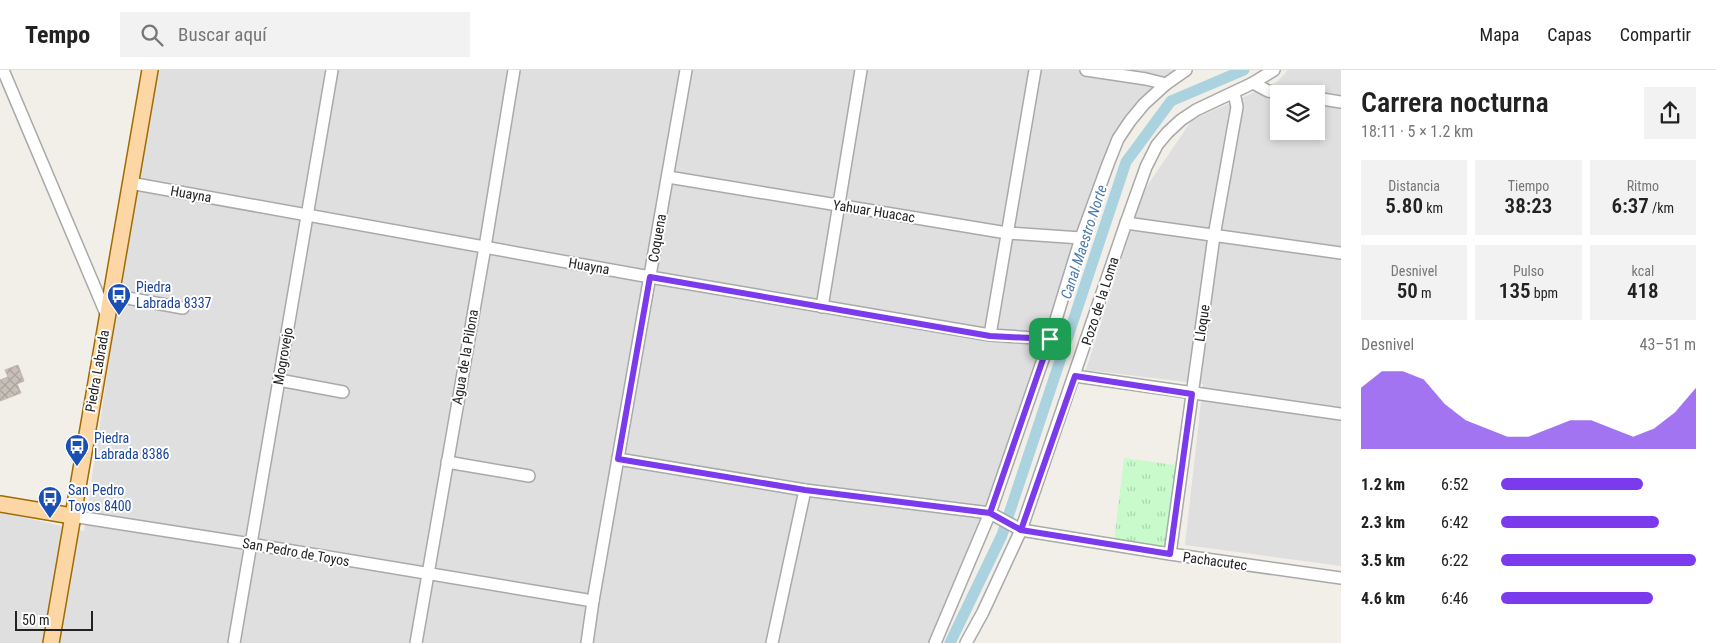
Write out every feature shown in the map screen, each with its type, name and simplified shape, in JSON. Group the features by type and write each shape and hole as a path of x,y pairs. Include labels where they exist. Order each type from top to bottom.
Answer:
{"main road":[{"name":"Piedra Labrada","path":"51,643 150,70"},
{"name":"San Pedro de Toyos","path":"0,504 72,516"}],"street":[{"path":"3,70 107,316"},
{"name":"Mogrovejo","path":"234,643 332,70"},
{"name":"Agua de la Pilona","path":"416,643 514,70"},
{"name":"Coquena","path":"587,643 686,70"},
{"path":"822,307 861,70"},
{"path":"990,336 1035,70"},
{"path":"1086,70 1166,84"},
{"path":"935,643 990,513 1050,339 1081,238 1118,139 1144,104 1166,84 1186,70"},
{"name":"Pozo de la Loma","path":"966,643 983,612 1021,530 1126,222 1146,167 1157,145 1181,120 1196,110 1253,84 1274,70"},
{"path":"1253,84 1270,91"},
{"name":"Lloque","path":"1170,554 1214,236 1237,107 1234,93"},
{"path":"1325,99 1341,102"},
{"name":"Yahuar Huacac","path":"668,177 1007,233 1081,238"},
{"name":"Huayna","path":"130,183 990,336 1050,339"},
{"path":"1126,222 1341,253"},
{"path":"111,294 183,308"},
{"path":"1075,376 1341,414"},
{"path":"279,380 344,392"},
{"name":"Pachacutec","path":"618,459 805,490 990,513 1021,530 1170,554 1341,578"},
{"path":"447,462 530,476"},
{"path":"772,643 805,490"},
{"name":"San Pedro de Toyos","path":"72,516 593,600"}],"shaded area":[{"path":"152,70 1193,70 1148,107 1122,142 1085,241 1053,342 935,643 0,643 0,512 84,531"},
{"path":"1288,70 1341,70 1341,566 1185,545 1203,384 1086,370 1143,192 1192,120 1270,85 1270,140 1325,140 1325,85 1270,85 1277,82"}],"green space":[{"path":"1124,458 1182,466 1171,551 1114,541"}],"building":[{"path":"18,365 24,381 17,384 21,393 0,401 0,380 8,377 5,370"}],"waterway":[{"name":"Canal Maestro Norte","path":"950,643 1002,535 1126,162 1171,101 1244,70"}],"place":[{"name":"Piedra Labrada 8337","path":"119,316"},
{"name":"Piedra Labrada 8386","path":"77,467"},
{"name":"San Pedro Toyos 8400","path":"50,519"}],"route":[{"path":"1050,339 990,336 650,277 618,459 805,490 990,513 1021,530 1170,554 1192,394 1075,376 1021,530 990,513 1050,339"}]}
